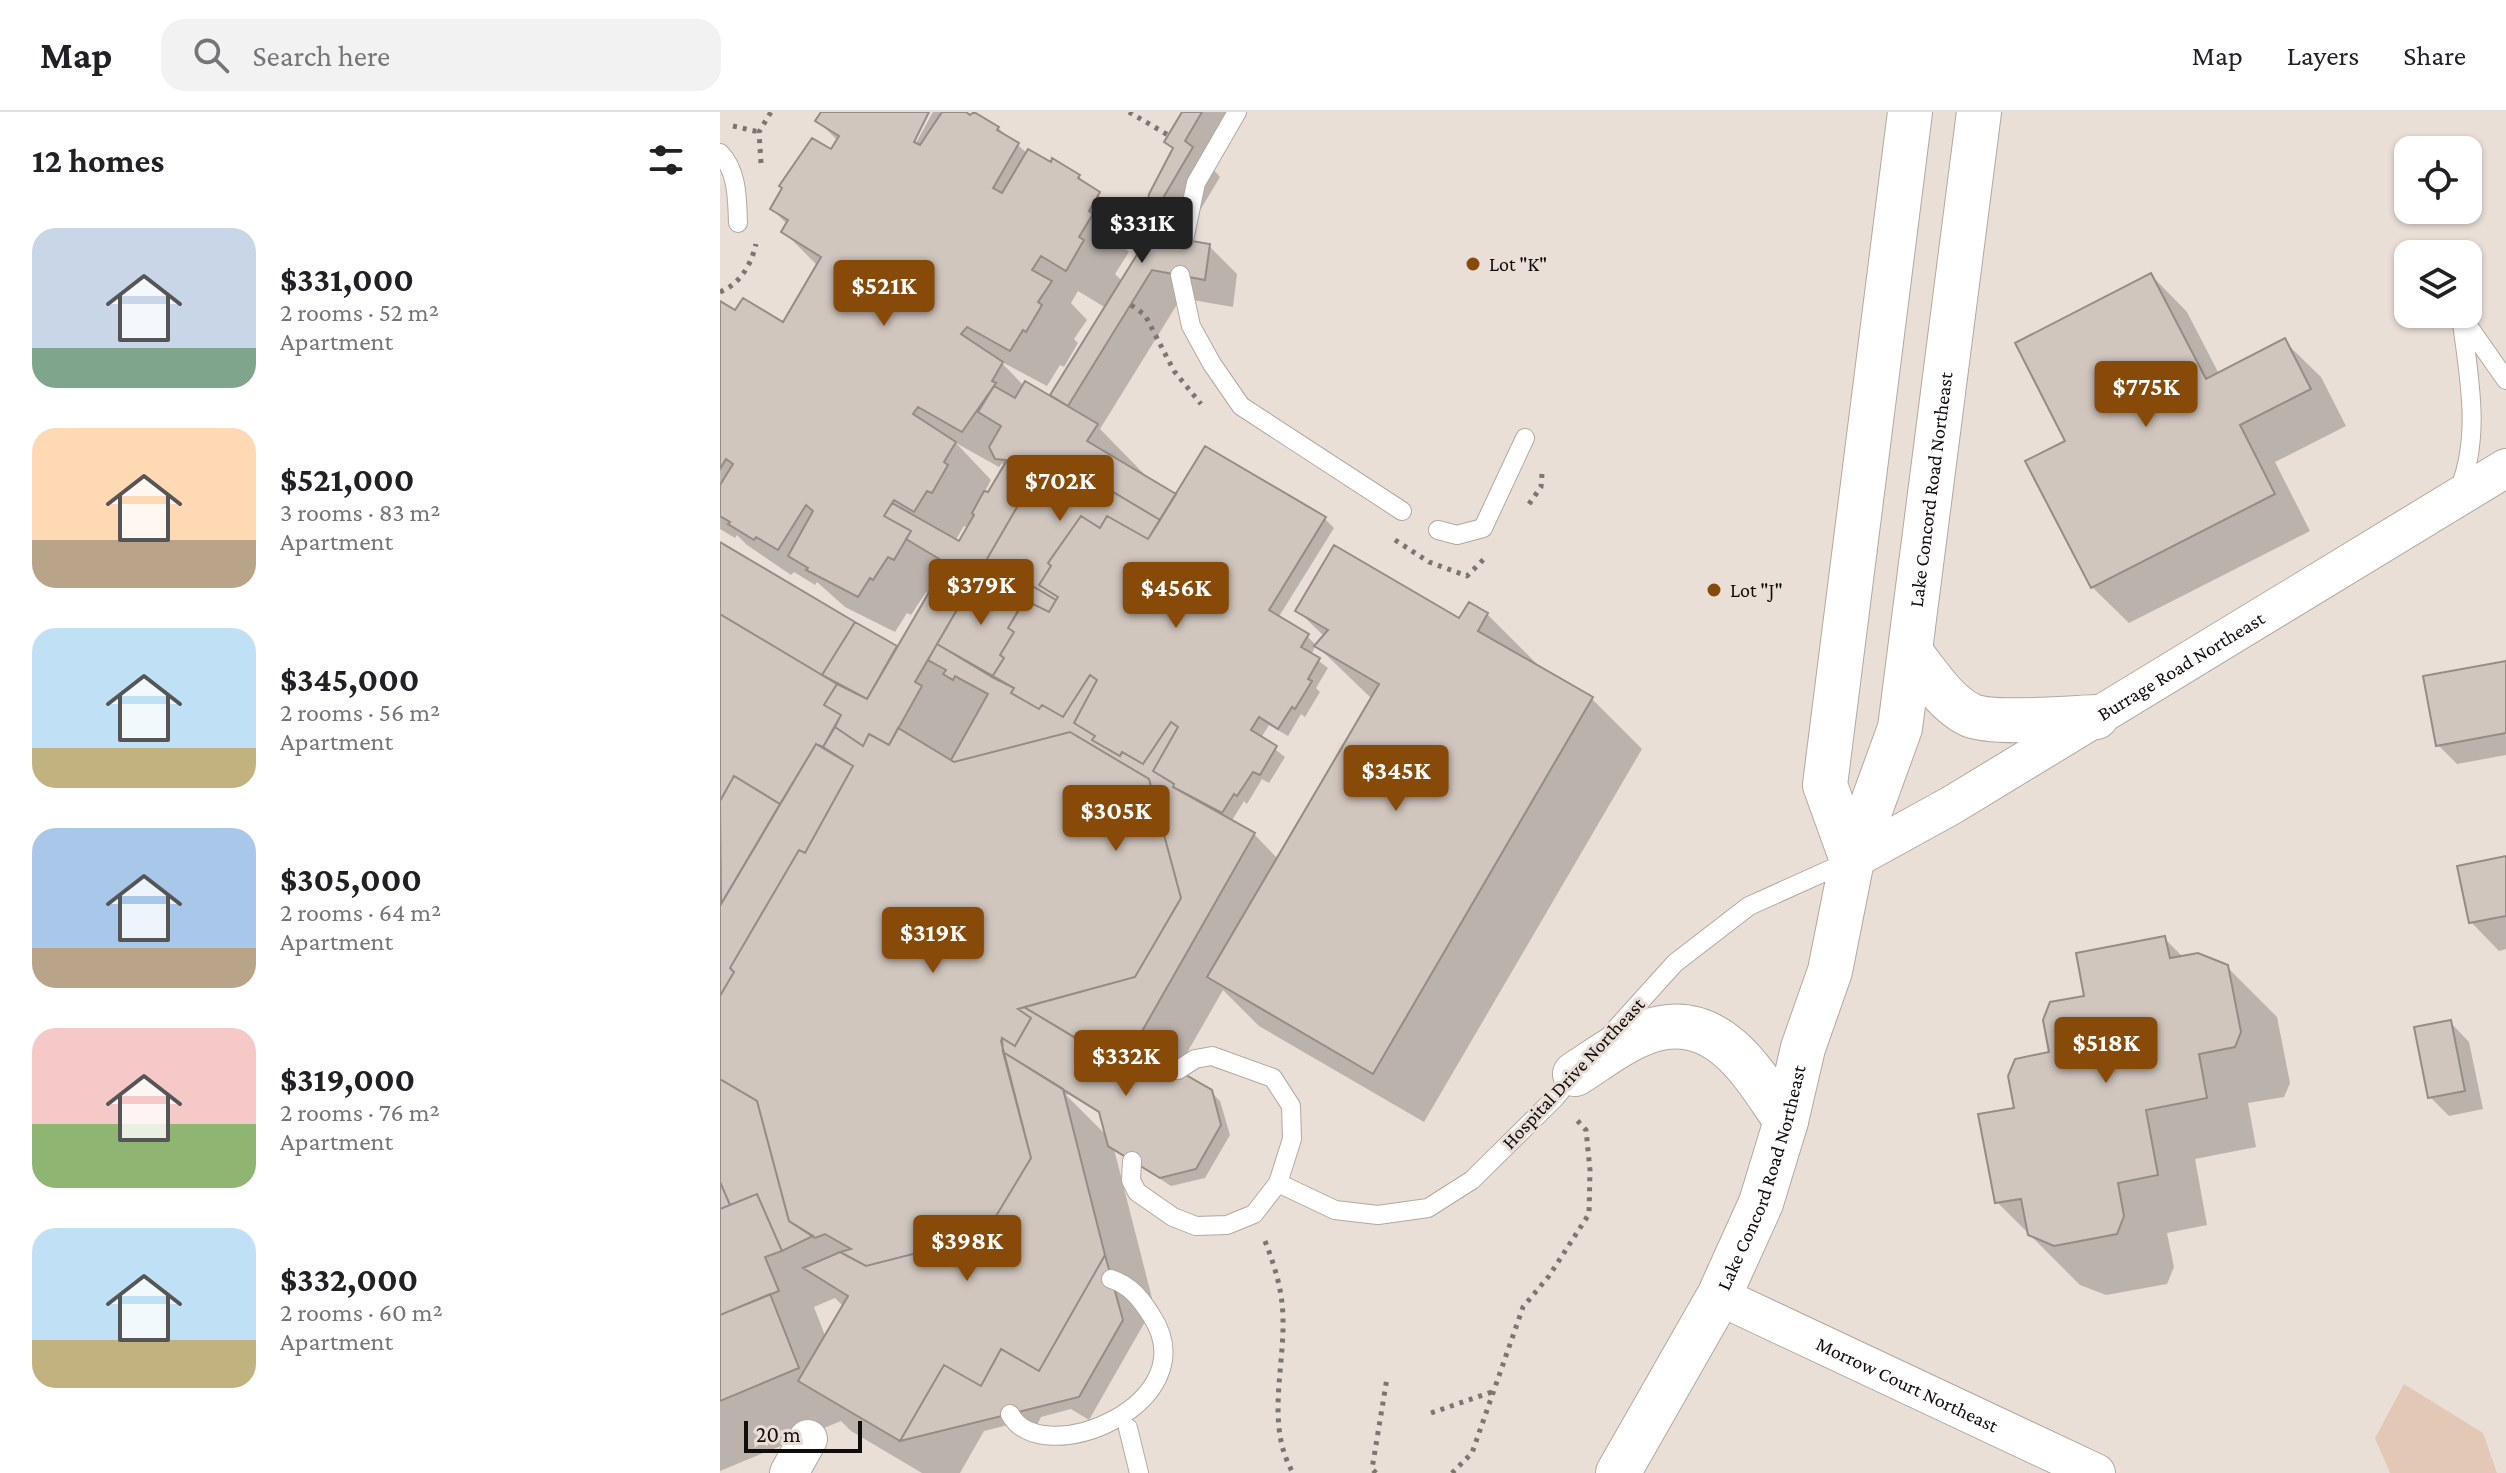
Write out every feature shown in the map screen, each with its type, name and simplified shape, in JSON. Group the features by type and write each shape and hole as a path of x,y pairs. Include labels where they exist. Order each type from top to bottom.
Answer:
{"main road":[{"path":"1852,860 1825,785 1910,112"},
{"name":"Lake Concord Road Northeast","path":"1618,1473 1719,1296 1761,1203 1786,1121 1803,1048 1830,971 1852,860 1900,728 1979,112"},
{"path":"1910,652 1946,697 1971,716 2015,720 2096,717"},
{"path":"1566,1086 1640,1036 1661,1028 1691,1028 1731,1048 1786,1121"}],"street":[{"name":"Burrage Road Northeast","path":"1852,860 1952,805 2506,468"},
{"name":"Morrow Court Northeast","path":"1719,1296 2096,1473"},
{"path":"789,1473 808,1439"}],"lane":[{"path":"1184,240 1196,183 1237,112"},
{"path":"720,153 728,162 737,192 738,223"},
{"path":"1180,275 1191,326 1241,406 1402,511"},
{"path":"2456,498 2466,473 2472,430 2472,400 2461,315 2506,380"},
{"path":"1438,530 1457,535 1483,528 1525,438"},
{"name":"Hospital Drive Northeast","path":"1278,1183 1335,1210 1378,1215 1428,1208 1472,1180 1566,1086 1675,963 1749,906 1852,860"},
{"path":"1132,1161 1131,1180 1137,1192 1153,1205 1187,1223 1205,1227 1227,1225 1254,1214 1278,1183 1292,1139 1291,1106 1273,1078 1212,1056 1195,1059 1178,1070"},
{"path":"1081,1451 1128,1428 1156,1391 1164,1361 1160,1328 1133,1291 1111,1279"},
{"path":"1010,1414 1022,1439 1040,1452"},
{"path":"1128,1428 1139,1473"}],"path":[{"path":"724,123 759,132 771,112"},
{"path":"1129,112 1168,135"},
{"path":"1452,1473 1472,1453 1523,1307 1549,1276 1589,1214 1590,1170 1586,1130 1566,1086"},
{"path":"1254,1214 1278,1276 1283,1319 1277,1412 1283,1456 1293,1473"},
{"path":"1376,1473 1372,1469 1387,1378"},
{"path":"1431,1413 1493,1392"}],"shaded area":[{"path":"2404,1384 2483,1433 2497,1473 2390,1473 2375,1438"}],"building":[{"path":"821,112 929,112 914,142 920,145 942,112 966,112 970,115 974,112 1019,143 993,188 1002,193 1028,149 1051,162 1052,158 1100,192 1089,211 1093,214 1079,237 1084,240 1066,271 1041,256 1032,270 1052,281 1038,302 1042,305 1026,332 1023,330 1010,351 967,327 961,334 1003,362 992,381 996,383 962,432 918,407 913,414 956,442 944,462 948,465 932,493 927,491 914,512 894,500 884,516 911,531 894,560 888,557 858,597 806,570 808,568 788,556 813,511 806,505 778,550 756,537 754,540 720,516 720,485 733,464 726,459 720,469 720,301 735,310 743,298 783,322 821,257 781,232 788,220 770,209 782,188 779,186 812,138 831,149 839,136 815,121"},
{"path":"1182,112 1202,112 1185,141 1193,147 1163,198 1155,235 1210,244 1205,280 1152,270 1068,406 1050,395 1138,253 1149,194 1173,148 1164,142"},
{"path":"2151,273 2206,379 2285,338 2311,389 2240,425 2275,494 2091,588 2025,461 2065,441 2015,343"},
{"path":"1025,381 1098,424 1087,441 1176,494 1160,520 1068,465 1054,487 1035,476 987,559 1056,600 1049,612 1025,600 1022,604 976,577 915,682 922,686 889,745 869,734 863,746 835,727 841,715 824,705 837,684 867,699 946,563 906,539 911,531 884,516 892,503 959,541 984,491 988,492 1007,460 995,459 989,447 1001,426 978,412 994,386 1015,398"},
{"path":"1205,446 1326,517 1269,610 1309,634 1301,647 1320,658 1308,679 1312,681 1278,729 1259,717 1251,730 1277,746 1260,775 1253,772 1222,813 1173,787 1174,784 1153,771 1178,727 1171,722 1143,764 1122,752 1120,756 1092,740 1095,736 1074,723 1097,680 1090,675 1063,717 1042,705 1039,709 1011,693 1014,688 992,677 1004,658 1000,655 1014,632 1008,628 1025,600 1049,612 1058,597 1039,585 1051,566 1048,563 1081,516 1100,528 1107,516 1148,539"},
{"path":"1068,465 1160,520 1148,539 1107,516 1100,528 1081,516 1048,563 1051,566 1039,585 1058,597 1056,600 987,559 1035,476 1054,487"},
{"path":"720,542 855,622 822,675 720,614"},
{"path":"1334,545 1459,618 1469,602 1488,613 1478,631 1593,697 1373,1074 1207,977 1379,684 1314,646 1328,630 1295,611"},
{"path":"976,577 1022,604 1008,628 1014,632 1000,655 1004,658 992,677 937,644"},
{"path":"720,614 837,684 824,705 841,715 823,747 816,744 780,804 734,776 720,801"},
{"path":"855,622 897,646 867,699 822,675"},
{"path":"937,644 1014,688 1011,693 1039,709 1042,705 1063,717 1090,675 1097,680 1074,723 1095,736 1092,740 1120,756 1122,752 1143,764 1171,722 1178,727 1153,771 1174,784 1173,787 1255,833 1141,1033 1086,1044 1024,1007 1135,977 1181,898 1149,779 1070,732 954,762 951,760 988,694 955,676 953,680 943,674 946,670 928,660"},
{"path":"2506,661 2506,733 2436,746 2423,676"},
{"path":"835,727 863,746 869,734 889,745 898,728 954,762 1070,732 1149,779 1181,898 1135,977 1018,1009 1031,1018 1015,1046 1002,1038 1001,1041 1031,1158 984,1236 866,1266 840,1252 851,1249 825,1234 815,1238 789,1221 757,1101 720,1079 720,996 734,972 730,968 799,850 805,853 853,766 823,747"},
{"path":"816,744 853,766 805,853 799,850 730,968 734,972 720,996 720,906"},
{"path":"734,776 780,804 721,904 720,801"},
{"path":"2506,856 2506,916 2469,923 2457,866"},
{"path":"2165,936 2170,958 2198,953 2228,965 2241,1032 2235,1047 2199,1054 2207,1098 2146,1110 2158,1175 2118,1183 2124,1216 2117,1234 2054,1246 2028,1235 2021,1199 1995,1203 1978,1114 2014,1108 2008,1076 2015,1059 2049,1052 2043,1020 2050,1002 2084,996 2076,953"},
{"path":"1024,1007 1125,1068 1158,1059 1212,1090 1221,1125 1196,1169 1160,1178 1108,1146 1099,1112 1003,1052 1002,1038 1015,1046 1031,1018 1018,1009"},
{"path":"2451,1020 2465,1091 2428,1098 2414,1027"},
{"path":"1003,1052 1063,1089 1105,1255 1039,1371 1001,1349 981,1386 944,1365 900,1441 798,1381 848,1296 803,1268 840,1252 866,1266 984,1236 1031,1158"},
{"path":"720,1079 757,1101 789,1221 813,1236 782,1251 757,1194 730,1205 720,1182"},
{"path":"720,1182 730,1205 720,1209"},
{"path":"757,1194 782,1251 765,1257 779,1291 720,1315 720,1209"},
{"path":"1105,1255 1123,1320 1079,1397 900,1441 944,1365 981,1386 1001,1349 1039,1371"},
{"path":"770,1294 799,1368 720,1401 720,1315"}],"place":[{"name":"Lot \"K\"","path":"1473,264"},
{"name":"Lot \"J\"","path":"1714,590"}]}
